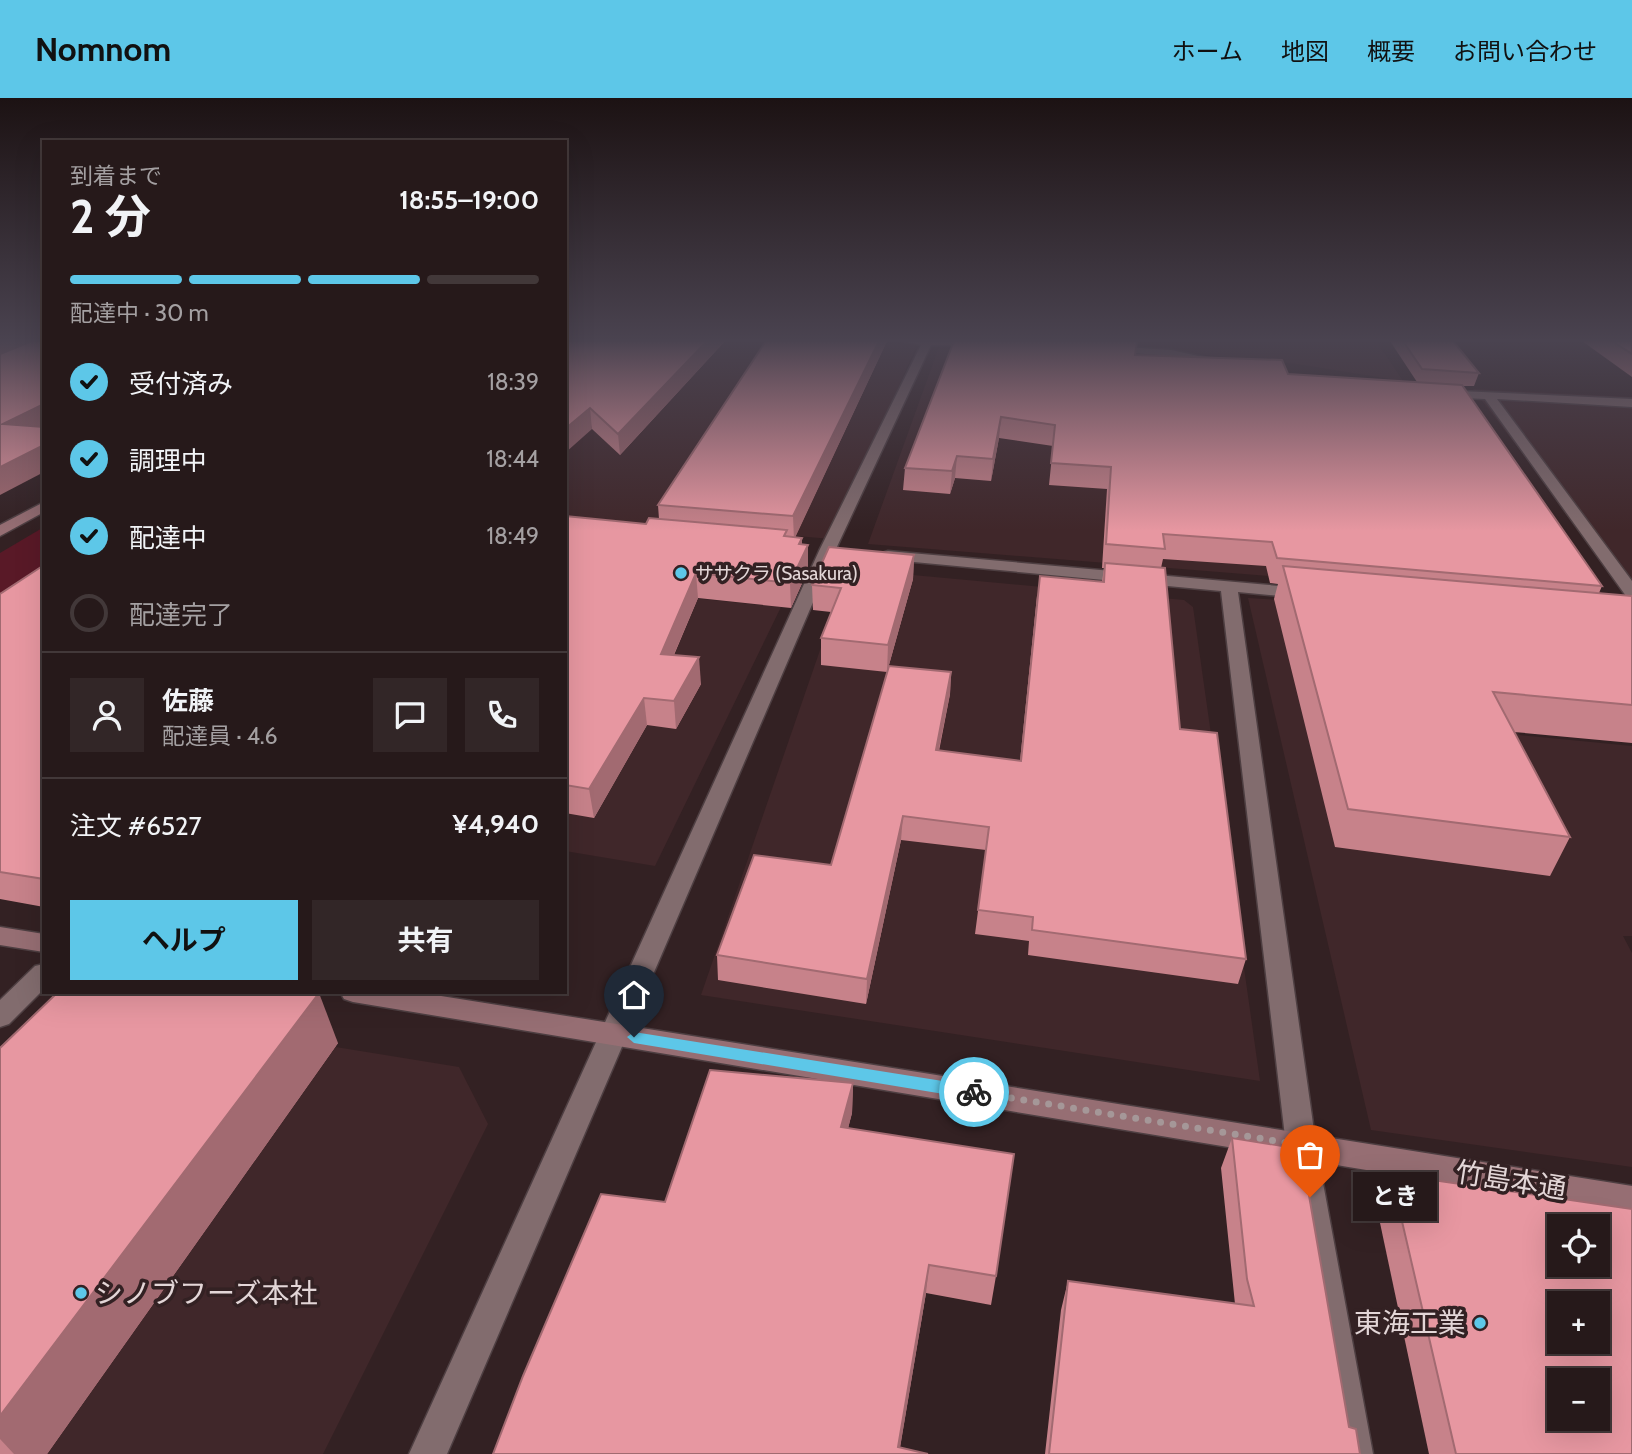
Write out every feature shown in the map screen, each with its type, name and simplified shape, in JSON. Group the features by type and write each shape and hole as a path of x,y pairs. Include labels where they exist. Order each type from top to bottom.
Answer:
{"street":[{"path":"428,1454 827,551 898,404"},
{"path":"1495,404 1632,592"},
{"path":"0,531 42,507"},
{"path":"869,555 1326,595"},
{"path":"1229,586 1301,1145 1354,1454"},
{"path":"0,936 42,943"},
{"path":"0,1017 42,975"},
{"name":"竹島本通","path":"365,994 1632,1200"}],"shaded area":[{"path":"567,404 891,404 831,539 567,516"},
{"path":"918,404 1465,404 1609,603 868,544"},
{"path":"1485,404 1632,404 1632,597"},
{"path":"42,528 42,576 0,603 0,553"},
{"path":"848,569 1184,600 1193,607 1260,1081 701,995"},
{"path":"567,585 781,607 655,866 567,851"},
{"path":"1248,598 1451,611 1519,735 1632,746 1632,936 1623,936 1632,953 1632,1167 1371,1130"},
{"path":"84,1006 459,1067 488,1124 323,1454 0,1454 0,1058"}],"building":[{"path":"0,404 42,404 3,424 42,427 42,446 0,467"},
{"path":"567,404 646,404 618,434 590,408 567,427"},
{"path":"724,404 848,404 793,516 658,505"},
{"path":"930,404 1475,404 1602,586 1277,558 1272,542 1163,534 1165,549 1106,544 1111,467 1051,463 1055,425 1001,417 993,459 957,456 952,471 905,468"},
{"path":"567,516 646,524 649,518 787,530 784,536 802,538 799,544 808,545 790,583 696,573 661,654 699,657 674,701 644,698 589,789 567,785"},
{"path":"829,547 914,555 888,645 821,638 841,588 812,585"},
{"path":"1105,563 1165,568 1180,729 1217,733 1246,959 1032,930 1033,917 978,910 989,827 903,816 867,979 717,955 754,855 831,865 889,666 951,672 936,750 1021,761 1040,576 1104,582"},
{"path":"42,566 42,879 0,872 0,594"},
{"path":"1283,566 1632,596 1632,705 1493,692 1570,837 1348,809"},
{"name":"シノブフーズ本社","path":"56,994 318,994 0,1416 0,1048"},
{"path":"710,1070 853,1083 841,1127 1014,1154 996,1276 929,1265 898,1447 928,1454 493,1454 523,1376 601,1194 665,1202"},
{"path":"1232,1138 1301,1149 1349,1427 1356,1429 1360,1454 1049,1454 1068,1281 1254,1306 1247,1279"},
{"name":"東海工業","path":"1391,1174 1632,1209 1632,1454 1456,1454"}],"way so far":[{"path":"974,1092 1301,1145 1310,1197"}],"place":[{"name":"ササクラ (Sasakura)","path":"681,573"},
{"name":"とき","path":"1310,1197"},
{"name":"シノブフーズ本社","path":"81,1293"},
{"name":"東海工業","path":"1480,1323"}],"route":[{"path":"634,1037 974,1092"}]}
